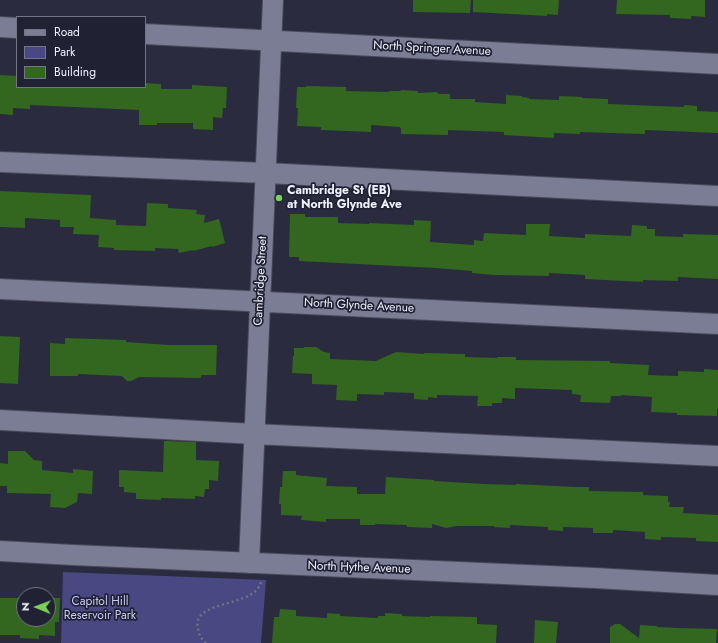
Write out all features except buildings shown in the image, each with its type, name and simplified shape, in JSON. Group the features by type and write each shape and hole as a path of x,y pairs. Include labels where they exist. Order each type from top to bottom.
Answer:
{"street":[{"name":"Cambridge Street","path":"255,570 254,434 273,0"},
{"path":"0,27 16,28"},
{"name":"North Springer Avenue","path":"146,34 718,64"},
{"path":"0,162 266,173 718,196"},
{"name":"North Glynde Avenue","path":"0,289 718,324"},
{"path":"0,420 254,434 718,456"},
{"name":"North Hythe Avenue","path":"0,551 73,555 255,570 595,578 718,585"}],"path":[{"path":"206,643 200,638 198,632 197,624 199,618 204,612 254,592 260,585 255,570"}],"green space":[{"name":"Capitol Hill Reservoir Park","path":"63,572 266,580 261,643 61,643"}],"place":[{"name":"Cambridge St (EB) at North Glynde Ave","path":"279,198"}]}
